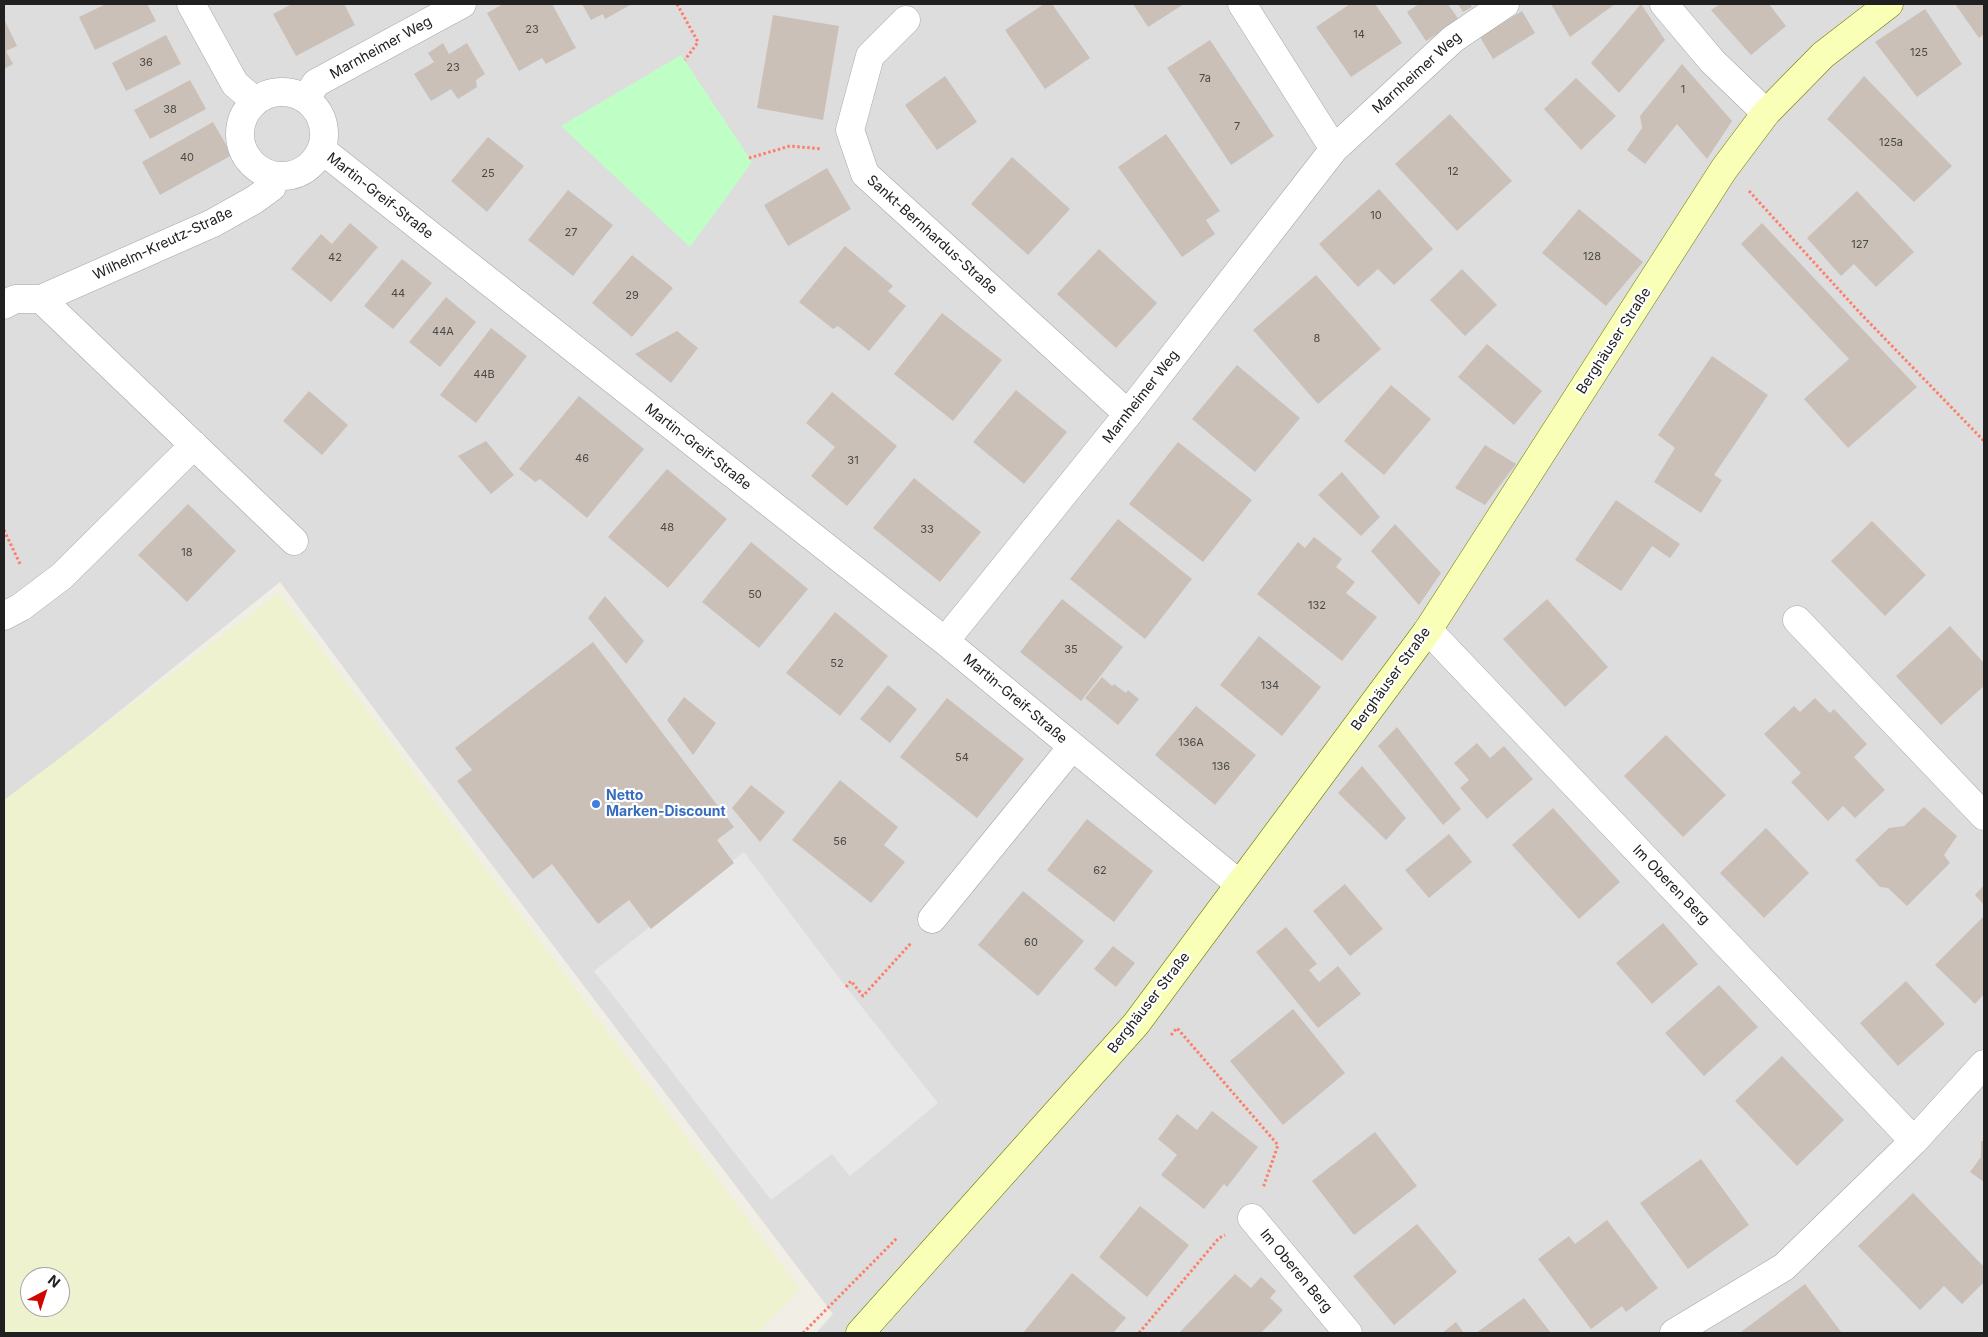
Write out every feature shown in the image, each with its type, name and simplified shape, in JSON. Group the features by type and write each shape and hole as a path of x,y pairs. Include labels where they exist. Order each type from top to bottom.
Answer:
{"street":[{"path":"191,4 236,84 255,101"},
{"name":"Marnheimer Weg","path":"306,98 316,83 462,4"},
{"path":"1242,4 1334,149"},
{"name":"Marnheimer Weg","path":"945,642 1128,414 1334,149 1453,39 1505,4"},
{"path":"1664,4 1712,61 1766,113"},
{"name":"Berghäuser Straße","path":"860,1333 1136,1024 1428,630 1724,170 1766,113 1823,55 1889,4"},
{"name":"Sankt-Bernhardus-Straße","path":"906,20 870,56 850,130 865,174 1128,414"},
{"path":"276,176 262,171 251,162 243,150 240,136 242,122 255,101 274,93 294,93 306,98"},
{"name":"Martin-Greif-Straße","path":"276,176 290,176 303,171 314,162 322,150 323,122 317,110 306,98"},
{"name":"Martin-Greif-Straße","path":"322,150 945,642 1239,884"},
{"name":"Wilhelm-Kreutz-Straße","path":"4,305 15,299 41,299 213,223 254,200 272,187 276,176"},
{"path":"41,299 294,541"},
{"path":"4,616 35,597 62,576 194,445"},
{"path":"1797,620 1984,816"},
{"name":"Im Oberen Berg","path":"1428,630 1914,1141"},
{"name":"Martin-Greif-Straße","path":"932,919 1072,747"},
{"path":"1674,1333 1784,1267 1914,1141 1984,1064"},
{"name":"Im Oberen Berg","path":"1252,1218 1348,1333"}],"path":[{"path":"677,4 698,42 685,60"},
{"path":"750,158 790,146 857,152"},
{"path":"1724,170 1750,191 1860,313 1984,441"},
{"path":"4,530 35,597"},
{"path":"846,987 851,981 863,996 932,919"},
{"path":"1136,1024 1162,1045 1177,1028 1278,1145 1252,1218"},
{"name":"Im Oberen Berg","path":"1139,1333 1218,1238 1252,1218"}],"shaded area":[{"path":"4,4 1984,4 1984,1333 816,1333 833,1314 404,749 280,582 4,804"},
{"path":"744,852 846,987 938,1103 850,1176 832,1154 771,1200 594,971"}],"green space":[{"path":"681,55 752,162 690,247 561,126"},
{"path":"279,593 800,1289 757,1333 4,1333 4,800"}],"building":[{"path":"106,4 147,4 156,21 95,50 79,17"},
{"path":"292,4 344,4 355,25 296,56 273,14"},
{"path":"503,4 552,4 576,48 546,64 542,58 519,71 487,13"},
{"path":"582,4 632,4 605,19 603,14 591,20"},
{"path":"1044,4 1052,4 1090,58 1045,89 1005,30"},
{"path":"1133,4 1184,4 1148,27"},
{"path":"1350,4 1375,4 1402,43 1351,77 1316,27"},
{"path":"1419,4 1448,4 1459,20 1426,41 1407,12"},
{"path":"1458,4 1470,4 1472,7 1463,12"},
{"path":"1551,4 1615,4 1570,37"},
{"path":"1641,4 1665,40 1619,93 1591,63"},
{"path":"1720,4 1769,4 1786,26 1751,55 1711,10"},
{"path":"1955,4 1984,4 1984,34 1979,38"},
{"path":"1925,9 1962,64 1917,97 1875,42"},
{"path":"1522,11 1535,33 1493,59 1480,37"},
{"path":"773,15 839,26 823,120 757,108"},
{"path":"4,19 17,46 6,51 13,64 4,69"},
{"path":"166,35 181,64 126,91 112,63"},
{"path":"1210,40 1274,136 1231,165 1167,68"},
{"path":"443,43 449,54 467,43 485,74 476,80 477,87 458,99 451,89 431,101 414,74 434,62 428,53"},
{"path":"1682,64 1732,121 1707,159 1677,124 1645,164 1627,150 1642,128 1640,116"},
{"path":"945,76 977,122 937,150 905,105"},
{"path":"1864,76 1952,166 1914,202 1827,119"},
{"path":"1576,78 1616,116 1581,150 1544,109"},
{"path":"190,80 206,109 150,139 134,110"},
{"path":"1450,114 1512,181 1457,231 1395,164"},
{"path":"213,122 232,155 160,195 142,162"},
{"path":"1166,134 1220,211 1206,220 1215,234 1182,257 1118,167"},
{"path":"488,137 524,166 487,212 451,181"},
{"path":"1012,157 1070,209 1028,255 971,204"},
{"path":"827,168 851,209 788,246 764,205"},
{"path":"1379,189 1433,249 1394,285 1378,269 1358,287 1319,244"},
{"path":"568,190 613,225 573,276 528,240"},
{"path":"1857,191 1914,252 1876,287 1854,264 1841,276 1807,238"},
{"path":"1579,209 1643,262 1606,306 1542,253"},
{"path":"350,223 378,247 331,302 291,269 321,234 332,244"},
{"path":"1762,223 1917,387 1848,448 1804,399 1849,359 1741,244"},
{"path":"845,246 893,286 888,291 906,306 869,351 838,326 833,329 799,302"},
{"path":"1099,249 1157,303 1116,348 1057,294"},
{"path":"632,255 673,288 632,337 592,303"},
{"path":"402,259 432,283 393,329 364,306"},
{"path":"1462,269 1497,305 1465,336 1430,300"},
{"path":"1316,275 1381,349 1318,404 1253,330"},
{"path":"446,297 476,322 440,367 409,342"},
{"path":"942,313 1002,360 953,421 894,374"},
{"path":"491,328 527,356 476,423 440,395"},
{"path":"677,331 698,348 671,383 635,354"},
{"path":"1487,344 1542,391 1514,425 1458,377"},
{"path":"1712,356 1768,395 1714,475 1722,480 1701,513 1654,482 1675,448 1658,435"},
{"path":"1237,365 1300,418 1255,472 1192,419"},
{"path":"1391,385 1431,419 1384,475 1344,441"},
{"path":"1016,390 1067,432 1024,484 973,442"},
{"path":"309,391 348,425 322,455 283,421"},
{"path":"832,392 897,446 847,506 811,476 835,447 806,423"},
{"path":"579,396 644,449 587,518 540,479 535,482 519,469"},
{"path":"486,441 514,475 491,494 458,456"},
{"path":"1178,442 1252,500 1203,562 1129,504"},
{"path":"1485,445 1516,464 1485,505 1455,488"},
{"path":"667,469 727,519 668,588 608,537"},
{"path":"1342,472 1380,517 1361,536 1318,495"},
{"path":"914,478 981,532 940,582 873,528"},
{"path":"1616,500 1680,544 1670,558 1652,546 1621,591 1575,560"},
{"path":"188,504 236,551 187,602 138,555"},
{"path":"1118,519 1192,579 1145,639 1070,579"},
{"path":"1872,521 1926,575 1885,616 1831,561"},
{"path":"1395,524 1441,573 1419,605 1371,551"},
{"path":"1314,537 1342,559 1336,567 1355,582 1346,593 1377,617 1342,661 1257,594 1298,542 1305,548"},
{"path":"751,542 808,589 759,648 702,602"},
{"path":"605,596 644,641 626,664 588,618"},
{"path":"1062,599 1123,647 1081,701 1020,652"},
{"path":"1547,599 1608,667 1565,707 1503,639"},
{"path":"835,612 888,656 840,716 786,673"},
{"path":"1950,626 1984,663 1984,686 1941,725 1896,676"},
{"path":"1259,636 1321,687 1282,736 1220,685"},
{"name":"Netto Marken-Discount","path":"593,642 734,827 717,840 734,863 651,929 629,900 598,924 552,864 533,879 457,781 472,770 455,748"},
{"path":"1102,677 1112,686 1114,684 1126,693 1128,690 1139,699 1118,725 1085,698"},
{"path":"888,685 917,709 890,743 860,719"},
{"path":"684,697 716,723 693,755 667,720"},
{"path":"947,698 1024,759 977,818 900,757"},
{"path":"1815,698 1830,713 1834,709 1867,744 1854,757 1885,790 1855,818 1843,806 1828,821 1791,782 1801,773 1764,734 1794,706 1800,712"},
{"path":"1196,706 1256,755 1215,805 1155,755"},
{"path":"1397,727 1461,809 1443,825 1378,746"},
{"path":"1666,735 1726,795 1683,837 1624,776"},
{"path":"1477,743 1490,758 1504,746 1533,779 1487,819 1460,788 1469,780 1454,763"},
{"path":"1362,766 1406,818 1386,840 1338,793"},
{"path":"840,780 898,827 884,845 905,862 871,903 792,840"},
{"path":"751,785 785,812 760,842 732,808"},
{"path":"1924,807 1957,836 1944,855 1950,863 1907,906 1888,888 1880,887 1855,860 1889,828 1904,826"},
{"path":"1553,808 1620,882 1579,919 1512,845"},
{"path":"1087,819 1153,871 1114,922 1047,870"},
{"path":"1766,828 1809,873 1764,918 1720,873"},
{"path":"1449,834 1472,862 1429,898 1405,870"},
{"path":"1345,884 1383,929 1350,956 1313,911"},
{"path":"1984,885 1984,905 1975,895"},
{"path":"1023,891 1084,941 1038,996 978,945"},
{"path":"1984,916 1984,994 1975,1004 1935,965"},
{"path":"1663,923 1698,964 1652,1004 1616,963"},
{"path":"1286,927 1317,964 1309,970 1319,982 1338,966 1361,994 1318,1028 1256,952"},
{"path":"1113,946 1135,963 1116,987 1094,969"},
{"path":"1906,981 1945,1024 1898,1066 1860,1023"},
{"path":"1719,985 1758,1027 1704,1076 1665,1033"},
{"path":"1293,1009 1345,1073 1283,1125 1230,1061"},
{"path":"1782,1056 1844,1120 1797,1166 1735,1101"},
{"path":"1212,1111 1258,1147 1227,1187 1224,1184 1204,1209 1161,1175 1177,1155 1158,1139 1177,1114 1197,1130"},
{"path":"1375,1132 1417,1186 1354,1235 1312,1181"},
{"path":"1981,1141 1984,1141 1984,1182 1970,1172 1981,1157"},
{"path":"1701,1159 1749,1225 1688,1269 1640,1203"},
{"path":"1913,1193 1984,1267 1984,1282 1962,1304 1944,1286 1920,1310 1858,1246"},
{"path":"1140,1206 1189,1245 1147,1297 1099,1257"},
{"path":"1607,1220 1658,1288 1626,1312 1622,1306 1591,1329 1538,1259 1569,1236 1575,1244"},
{"path":"1417,1224 1457,1272 1394,1325 1353,1276"},
{"path":"1072,1273 1126,1318 1113,1333 1023,1333"},
{"path":"1235,1274 1251,1288 1261,1277 1276,1291 1270,1298 1283,1310 1261,1333 1179,1333"},
{"path":"1805,1284 1842,1333 1741,1332"},
{"path":"1524,1298 1551,1333 1476,1333"},
{"path":"1456,1322 1464,1333 1442,1333"}],"place":[{"name":"Netto Marken-Discount","path":"596,804"}]}
